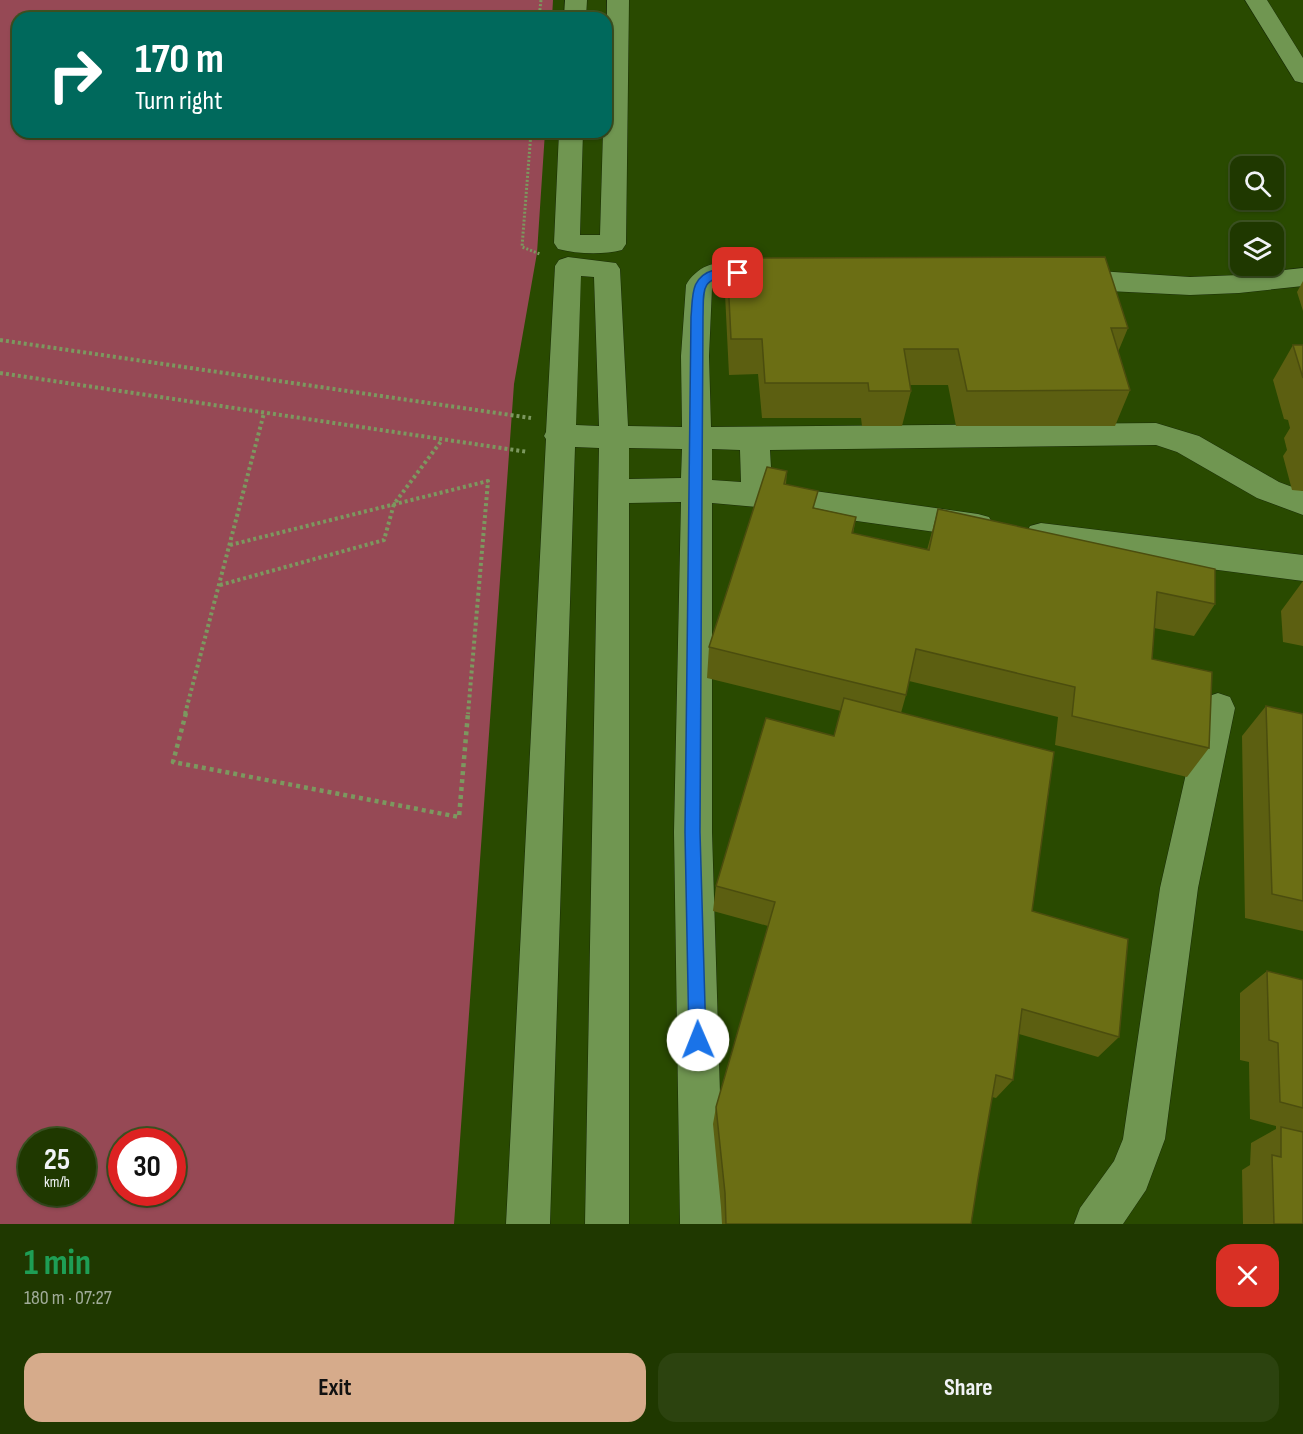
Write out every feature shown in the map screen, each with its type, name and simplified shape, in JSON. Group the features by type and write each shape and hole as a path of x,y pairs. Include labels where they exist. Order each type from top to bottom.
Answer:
{"street":[{"path":"568,255 613,244 618,0"},
{"path":"1256,0 1303,76"},
{"path":"528,1224 571,138"},
{"path":"568,255 608,269 614,436 607,1224"},
{"path":"702,1224 693,832 697,438 695,356 699,285 714,273 797,273"},
{"path":"1045,276 1192,286 1233,285 1303,277"},
{"path":"560,438 614,436 755,439 1156,434 1188,444 1268,490 1303,502"},
{"path":"755,439 757,495"},
{"path":"613,491 695,490 757,495 1055,537 1303,568"},
{"path":"1096,1224 1131,1175 1144,1139 1179,888 1218,708"}],"path":[{"path":"531,138 522,247 568,255"},
{"path":"0,340 560,438"},
{"path":"0,373 442,440 560,438"},
{"path":"230,544 488,481 459,817 173,762 264,413"},
{"path":"219,586 384,540 394,504 442,440"}],"shaded area":[{"path":"0,0 553,0 552,12 12,12 12,138 545,138 537,253 514,384 454,1224 0,1224"}],"building":[{"path":"1105,257 1128,328 1111,328 1130,390 967,391 958,349 904,349 911,391 869,391 868,383 765,383 762,339 731,339 727,258"},
{"path":"1293,345 1303,345 1303,378"},
{"path":"767,467 787,471 784,484 818,491 813,508 856,517 852,533 929,550 938,509 1215,569 1215,604 1157,592 1152,659 1212,672 1209,748 1072,716 1075,687 916,649 906,695 709,647"},
{"path":"844,698 1054,752 1032,911 1128,939 1119,1037 1022,1009 1013,1080 996,1075 971,1224 726,1224 716,1107 775,902 716,886 766,718 834,736"},
{"path":"1266,706 1303,714 1303,901 1272,894"},
{"path":"1267,971 1303,980 1303,1108 1280,1102 1278,1043 1269,1040"},
{"path":"1281,1127 1303,1132 1303,1224 1274,1224 1272,1155 1281,1157"}],"route":[{"path":"698,1040 693,832 697,317 699,285 714,273 738,273"}]}
